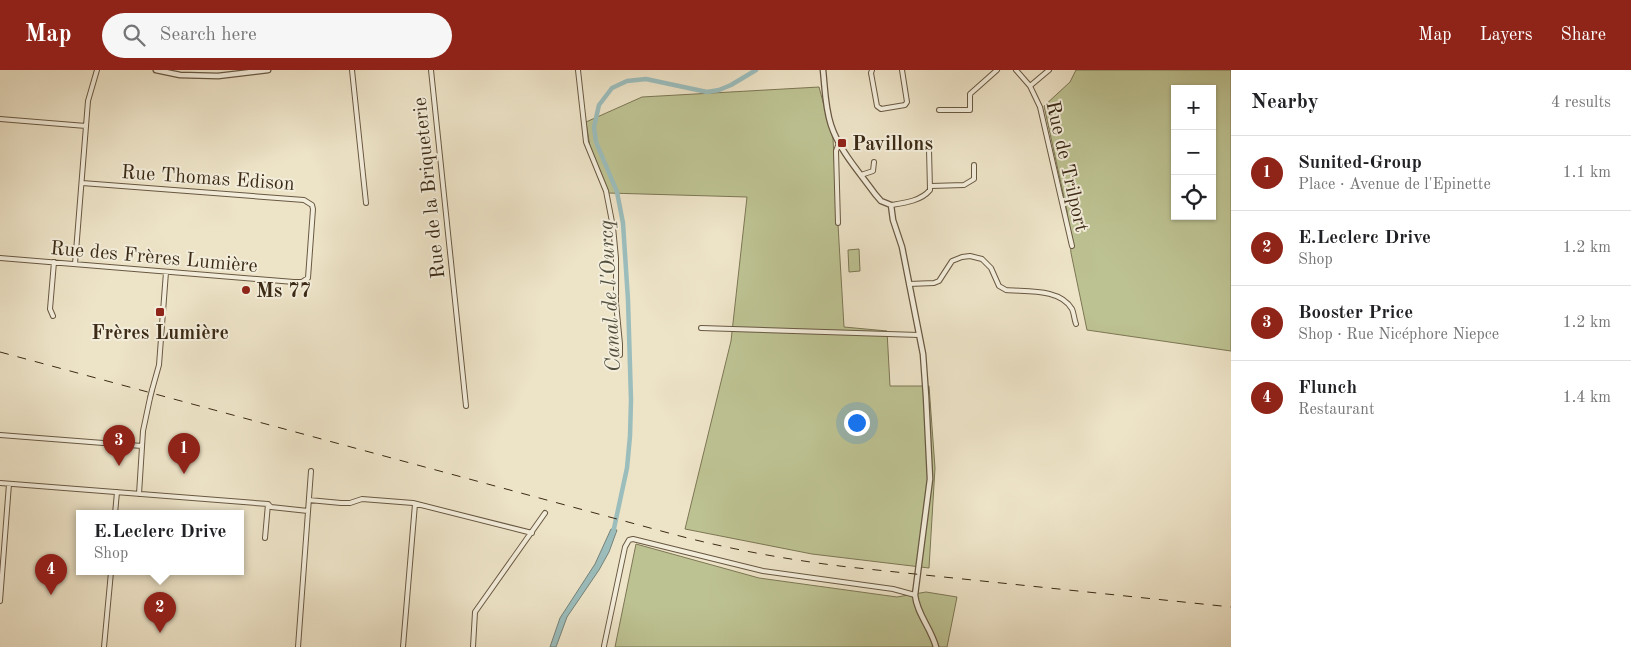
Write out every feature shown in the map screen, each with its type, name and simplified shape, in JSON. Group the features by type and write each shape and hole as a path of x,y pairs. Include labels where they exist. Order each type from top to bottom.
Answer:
{"street":[{"path":"75,264 88,101 97,70"},
{"path":"156,70 180,75 218,76 268,70"},
{"path":"352,70 366,203"},
{"name":"Rue de la Briqueterie","path":"431,70 466,406"},
{"path":"578,70 586,142 606,191 613,228 620,355"},
{"path":"823,70 827,108 831,125 839,143 881,201 891,205 907,203 927,194 930,186 929,149"},
{"path":"872,70 877,106 880,109 905,105 907,102 902,70"},
{"path":"939,110 970,110 970,94 997,70"},
{"name":"Rue de Trilport","path":"1016,70 1030,86 1040,107 1072,246"},
{"path":"1030,86 1047,71"},
{"path":"0,119 86,126"},
{"path":"838,223 836,151 839,143"},
{"path":"861,175 873,171 874,162"},
{"path":"930,186 964,185 974,178 974,165"},
{"name":"Rue Thomas Edison","path":"82,182 304,200 312,205 313,223"},
{"path":"891,205 893,220 902,247 923,354 930,479 915,595 916,605 930,630 936,647"},
{"name":"Rue des Frères Lumière","path":"0,258 302,282 308,278 313,223"},
{"path":"909,284 939,281 952,261 962,256 976,257 982,259 991,268 999,286 1006,290 1055,295 1066,301 1072,310 1076,324"},
{"path":"54,262 50,309 54,316"},
{"path":"139,494 146,414 158,366 166,272"},
{"path":"701,328 919,335"},
{"path":"0,435 142,446"},
{"path":"298,647 311,471"},
{"path":"0,483 268,504 271,507 308,510"},
{"path":"0,601 9,484"},
{"path":"115,510 116,492"},
{"path":"309,500 350,503 362,499 415,504 532,533"},
{"path":"265,538 268,504"},
{"path":"403,647 415,504"},
{"path":"473,647 475,612 545,513"},
{"path":"525,530 527,539"},
{"path":"604,646 625,547 629,540 633,539 763,571 893,589 915,595"},
{"path":"104,647 110,575"}],"green space":[{"path":"1076,70 1231,70 1231,351 1087,330 1071,253 1067,211 1044,106 1070,82"},
{"path":"819,87 833,139 844,327 887,331 890,386 929,386 935,468 929,568 812,554 685,529 731,341 747,197 608,193 591,153 586,122 642,97"},
{"path":"859,249 860,271 849,272 848,250"},
{"path":"636,544 759,578 897,597 926,592 957,597 947,647 615,647"}],"water":[{"path":"611,529 617,530 609,552 567,617 556,647 550,647 560,618 595,564"}],"waterway":[{"name":"Canal de l'Ourcq","path":"613,533 627,468 630,436 631,400 628,300 623,223 617,192 596,142 594,127 599,105 612,88 627,81 646,79 707,92 731,85 756,70"}],"railway":[{"path":"0,352 676,535 740,550 848,567 1231,607"}],"place":[{"name":"Pavillons","path":"842,143"},
{"name":"Ms 77","path":"246,290"},
{"name":"Frères Lumière","path":"160,312"},
{"name":"Booster Price","path":"119,466"},
{"name":"Sunited-Group","path":"184,474"},
{"name":"Flunch","path":"51,595"},
{"name":"E.Leclerc Drive","path":"160,633"}]}
